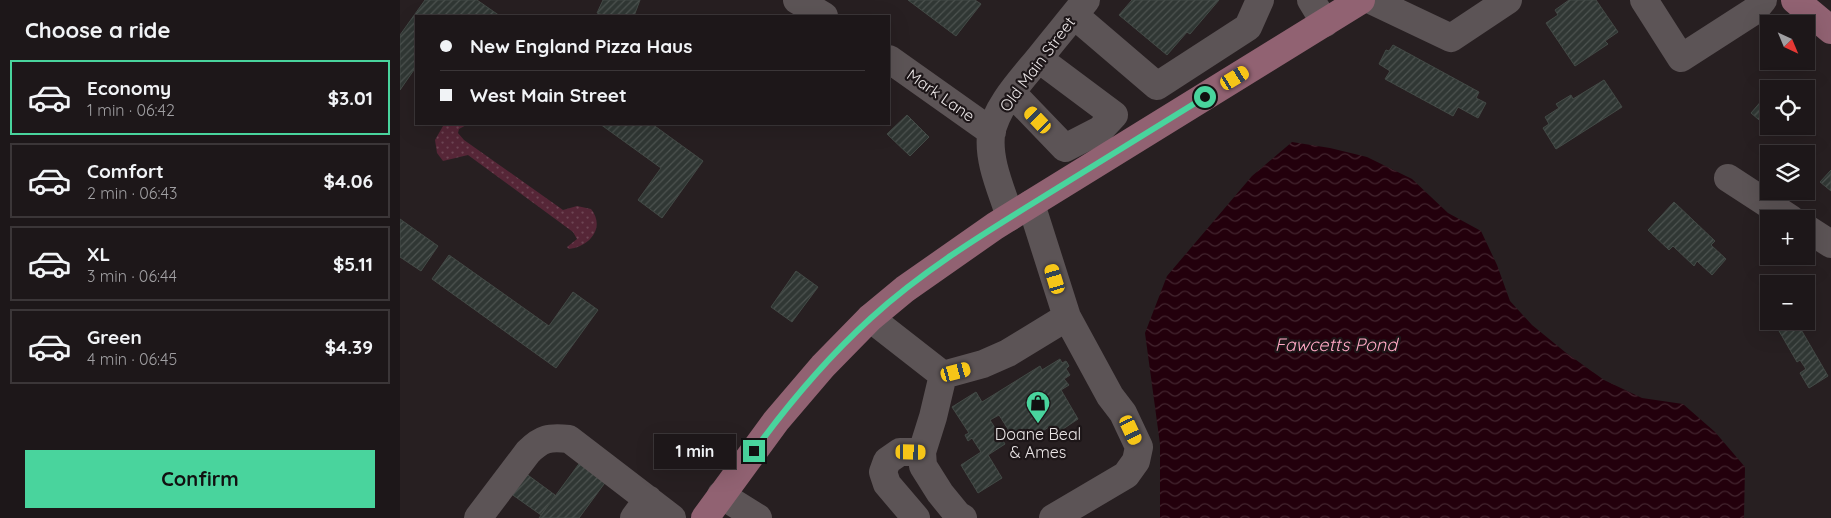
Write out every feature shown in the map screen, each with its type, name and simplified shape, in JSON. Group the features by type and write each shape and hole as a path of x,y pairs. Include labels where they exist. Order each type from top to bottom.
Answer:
{"main road":[{"path":"705,518 776,421 823,366 870,318 919,280 1021,210 1361,0"},
{"path":"1794,0 1831,30"}],"street":[{"path":"797,0 822,15"},
{"path":"1080,8 1158,86 1248,27 1260,0"},
{"path":"1311,0 1325,23"},
{"path":"1371,0 1450,38 1508,0"},
{"path":"1644,0 1681,58 1754,11 1763,0"},
{"name":"Old Main Street","path":"1053,518 1126,475 1136,461 1139,447 1123,412 1110,396 1067,317 1021,210 998,181 991,153 994,122 1001,108 1080,8"},
{"path":"1248,27 1266,60"},
{"path":"1012,93 1065,148 1100,130 1114,115 1039,59"},
{"name":"Mark Lane","path":"890,60 992,132"},
{"path":"1728,178 1777,210"},
{"path":"1815,234 1831,244"},
{"path":"942,375 982,364 1008,353 1067,317"},
{"path":"870,318 942,375"},
{"path":"942,375 934,417 922,452 923,466 940,494 958,516 963,518"},
{"path":"478,518 528,452 545,439 569,439 641,509 672,518"},
{"path":"916,518 887,484 883,472 887,461 900,452 922,452"},
{"path":"721,495 758,518"}],"shaded area":[{"path":"466,125 459,129 458,133 464,140 563,210 577,206 591,209 597,223 593,235 583,245 569,249 567,247 577,239 573,232 468,155 443,161 437,153 435,140 443,126"}],"water":[{"name":"Fawcetts Pond","path":"1292,142 1330,148 1367,157 1412,179 1448,213 1481,231 1497,265 1510,301 1532,325 1604,380 1642,398 1683,404 1715,432 1745,467 1744,518 1160,518 1160,444 1145,333 1167,276 1252,176"}],"building":[{"path":"425,0 477,0 499,15 415,15 415,68 400,90 400,35"},
{"path":"603,0 640,0 634,15 603,15 597,13"},
{"path":"908,0 975,0 981,4 956,36"},
{"path":"1132,0 1219,0 1190,34 1187,32 1167,55 1119,15"},
{"path":"1569,0 1596,0 1618,32 1605,41 1608,44 1575,66 1546,23 1558,15 1555,10"},
{"path":"1393,45 1479,92 1476,98 1486,103 1478,118 1458,107 1453,116 1385,79 1390,71 1379,64 1386,50 1389,51"},
{"path":"1604,80 1622,107 1556,149 1543,128 1549,124 1545,117 1559,108 1556,104 1571,95 1573,99"},
{"path":"1760,102 1760,121 1751,113"},
{"path":"907,115 929,137 910,156 887,134"},
{"path":"601,125 653,125 703,161 662,218 638,200 661,168"},
{"path":"1831,170 1831,191 1820,182"},
{"path":"1674,202 1715,241 1711,245 1726,259 1712,275 1697,261 1694,266 1673,246 1669,250 1648,230"},
{"path":"400,219 438,246 421,271 400,257"},
{"path":"449,255 549,326 573,292 598,310 556,368 432,279"},
{"path":"796,271 818,287 792,322 771,307"},
{"path":"1778,330 1801,330 1828,376 1809,388 1800,373 1806,369 1800,360 1797,362"},
{"name":"Doane Beal & Ames","path":"1060,359 1062,363 1066,361 1069,366 1066,369 1070,375 1064,379 1069,385 1061,390 1078,419 1054,435 1049,427 1031,438 1027,432 1015,440 999,415 990,420 1005,444 988,455 1002,478 978,493 961,465 981,452 972,438 968,441 965,435 969,433 952,407 976,392 982,402 1040,366 1042,370"},
{"path":"581,461 607,480 579,518 539,518"},
{"path":"525,473 555,495 541,515 510,493"}],"place":[{"name":"Doane Beal & Ames","path":"1038,424"}],"route":[{"path":"754,451 776,421 823,366 870,318 905,290 995,226 1205,97"}]}
